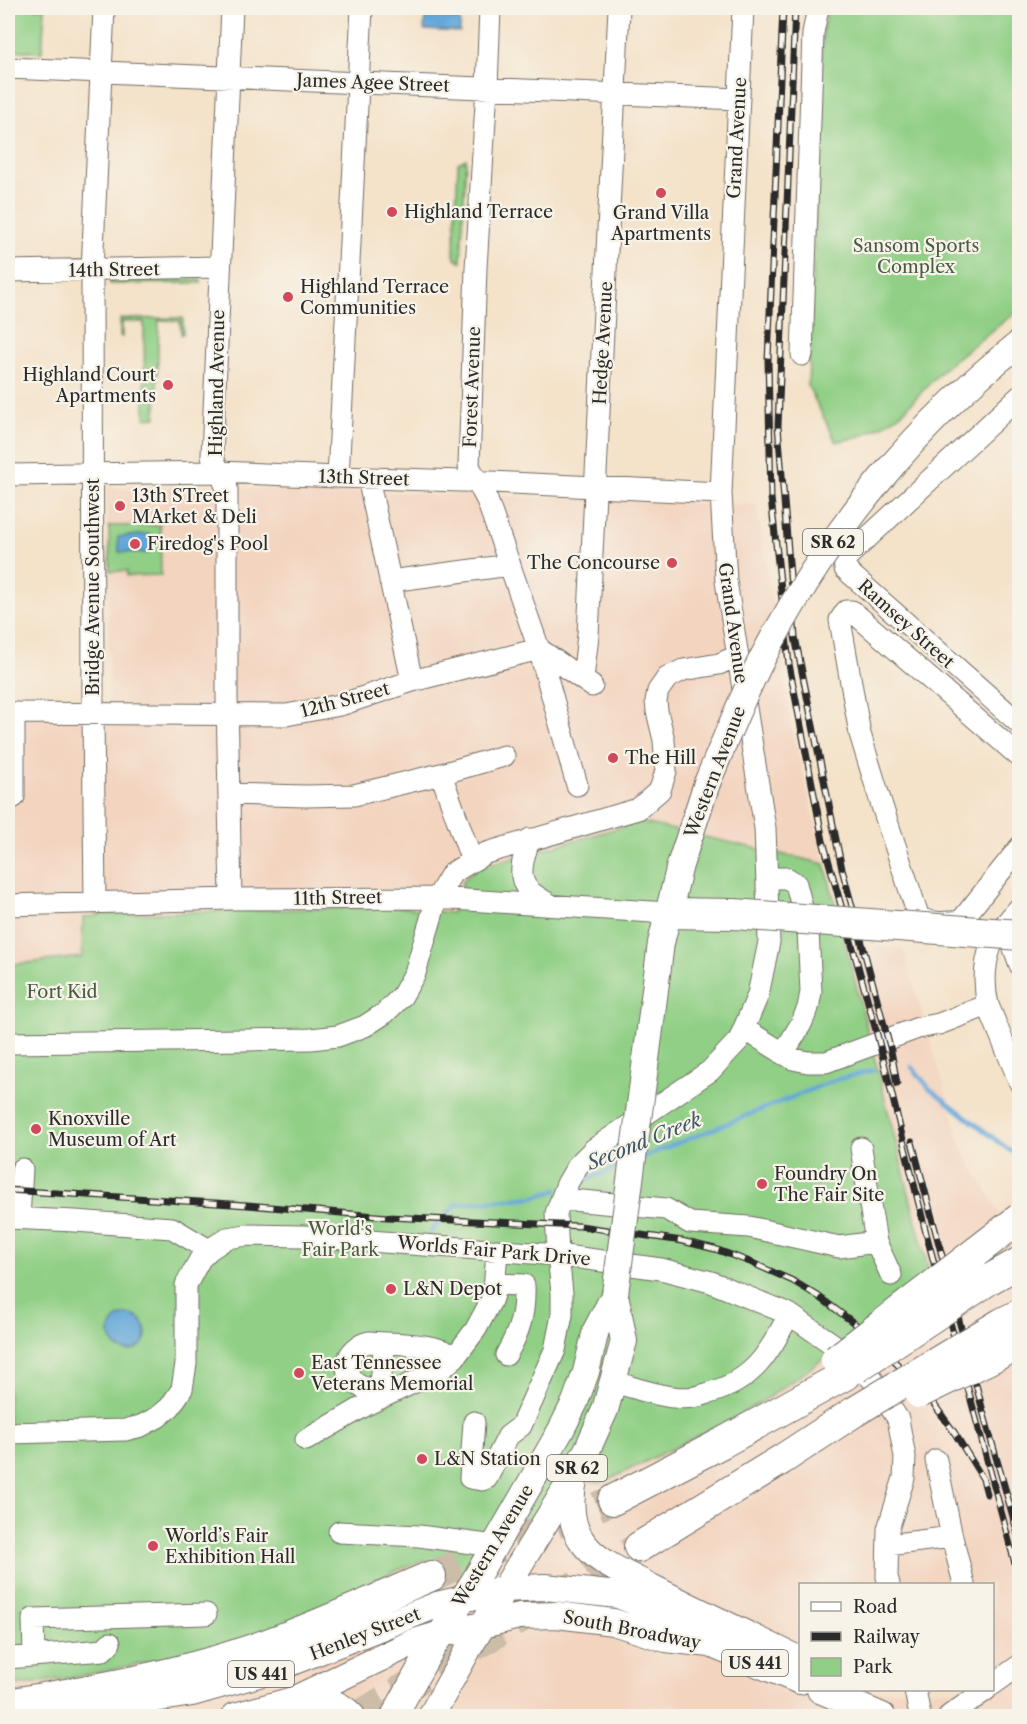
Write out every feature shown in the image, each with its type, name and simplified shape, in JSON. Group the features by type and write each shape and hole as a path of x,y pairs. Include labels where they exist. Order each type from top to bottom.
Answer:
{"highway":[{"path":"669,913 734,914 1011,932"},
{"path":"900,926 971,938 1020,954"},
{"path":"841,1368 1020,1218"},
{"path":"613,1500 722,1443 841,1368 1020,1262"},
{"path":"639,1547 781,1460 857,1417 1002,1323 1020,1314"},
{"path":"857,1417 1020,1344"},
{"path":"8,1704 132,1682 201,1665 270,1644 431,1576"}],"main road":[{"name":"Western Avenue","path":"431,1716 565,1490 588,1448 605,1410 614,1382 624,1341 615,1294 661,944 680,865 707,783 730,728 770,643 819,562 842,529 919,436 954,400 1020,343"},
{"name":"Western Avenue","path":"394,1716 561,1430 586,1372 596,1330 615,1294"},
{"path":"586,1372 614,1382"},
{"path":"588,1448 573,1480 570,1503 575,1527 582,1541 598,1558 696,1610 799,1659"},
{"name":"South Broadway","path":"505,1589 545,1587 618,1595 675,1617 710,1644 799,1681"},
{"name":"Henley Street","path":"50,1716 192,1693 269,1671 437,1605 505,1589"},
{"name":"South Broadway","path":"483,1625 519,1616 557,1615 613,1622 666,1639 710,1644"},
{"name":"Henley Street","path":"235,1716 292,1700 412,1643 483,1625"},
{"path":"827,1691 849,1697 882,1716"},
{"path":"267,1716 311,1702 326,1701 342,1706 352,1716"}],"street":[{"name":"Bridge Avenue Southwest","path":"95,903 92,271 104,8"},
{"name":"Highland Avenue","path":"231,899 227,488 212,456 232,8"},
{"path":"338,477 362,8"},
{"name":"Forest Avenue","path":"490,8 476,268 469,466 488,500 539,649 577,785"},
{"name":"Hedge Avenue","path":"539,649 588,683 588,635 619,8"},
{"name":"Grand Avenue","path":"474,1422 470,1478 482,1480 487,1478 508,1436 521,1426 555,1350 562,1315 556,1213 578,1165 594,1149 710,1071 739,1040 758,995 769,942 765,828 726,580 721,493 743,8"},
{"path":"802,355 813,33 819,8"},
{"name":"James Agee Street","path":"8,68 739,99"},
{"name":"14th Street","path":"8,271 220,267"},
{"name":"Ramsey Street","path":"1020,396 848,556 844,566 1020,724"},
{"name":"13th Street","path":"8,475 219,472 721,493"},
{"path":"368,478 412,681"},
{"path":"390,581 510,565"},
{"path":"1020,757 852,611 846,611 840,620 860,734 919,918 945,923 961,921 1020,847"},
{"name":"12th Street","path":"11,713 286,715 340,705 412,681 539,649"},
{"path":"8,1042 299,1040 338,1036 365,1026 402,996 415,973 437,898 452,873 486,853 638,809 660,790 666,771 664,740 656,701 663,684 674,674 683,670 719,664 737,656"},
{"path":"11,713 14,797"},
{"path":"229,794 354,795 504,756"},
{"path":"441,774 472,861"},
{"path":"530,839 523,858 524,883 528,890 551,906"},
{"path":"767,878 787,878 796,884 808,930 811,993 808,1008 783,1054"},
{"name":"11th Street","path":"8,905 231,899 437,898 669,913"},
{"path":"1020,908 1011,932 1011,940 1020,966"},
{"path":"1011,932 994,940 986,969 985,992 988,1005 1020,1083"},
{"path":"744,1029 793,1059 826,1062 988,1005"},
{"path":"861,1148 876,1242 891,1275"},
{"path":"22,1169 14,1218 172,1228 209,1250"},
{"path":"562,1197 666,1209 690,1222 749,1227 839,1247 876,1242"},
{"name":"Worlds Fair Park Drive","path":"8,1433 125,1430 150,1422 170,1407 182,1389 186,1364 186,1285 200,1260 209,1250 227,1238 247,1235 303,1236 558,1255 661,1269 711,1282 789,1314 837,1347 872,1379 898,1419 905,1457 904,1479 888,1529 889,1583"},
{"path":"306,1440 381,1393 440,1370 455,1357 491,1301 495,1284 497,1250"},
{"path":"495,1284 524,1285 524,1310 514,1341 506,1355"},
{"path":"614,1382 674,1398 691,1397 723,1389 746,1376 761,1362 789,1314"},
{"path":"381,1393 366,1389 354,1382 350,1376 347,1363 353,1350 361,1344 369,1342 443,1350 455,1357"},
{"path":"381,1393 384,1344"},
{"path":"936,1460 964,1583"},
{"path":"339,1532 418,1536 495,1546"},
{"path":"888,1545 952,1537"},
{"path":"34,1656 33,1619 206,1614"},
{"path":"8,1658 103,1650 110,1643"},
{"path":"994,1684 1020,1665"},
{"path":"915,1691 920,1716"},
{"path":"949,1716 983,1691"}],"shaded area":[{"path":"107,487 243,488 757,505 791,726 845,943 903,948 962,1148 1019,1246 1019,1716 8,1716 8,703 109,702"}],"green space":[{"path":"8,8 45,8 42,52 8,50"},
{"name":"Sansom Sports Complex","path":"827,8 1019,8 1019,310 945,367 903,412 884,425 858,437 836,442 808,386 823,31"},
{"path":"466,159 461,262 455,259 454,254 458,163"},
{"path":"110,279 201,279 201,283 110,284"},
{"path":"183,318 183,334 181,334 180,321 159,320 156,417 145,418 144,322 122,322 122,337 120,336 120,319"},
{"path":"160,525 161,575 127,576 127,571 110,571 109,526"},
{"name":"World's Fair Park","path":"639,822 825,864 930,1276 815,1365 763,1401 734,1418 604,1482 588,1480 439,1589 436,1589 425,1560 391,1573 283,1625 196,1652 77,1677 8,1687 8,965 82,957 83,918 104,914 398,907 452,913 463,881 476,868"}],"water":[{"path":"426,10 444,11 448,18 460,19 460,32 424,30"},
{"name":"Firedog's Pool","path":"149,534 152,538 153,550 150,553 119,552 118,537"},
{"path":"128,1315 141,1320 146,1333 141,1346 128,1351 115,1346 110,1333 115,1320"}],"waterway":[{"name":"Second Creek","path":"912,1067 929,1088 1009,1150 1020,1155"},
{"name":"Second Creek","path":"641,1158 835,1080 874,1070"},
{"name":"Second Creek","path":"577,1183 625,1165"},
{"name":"Second Creek","path":"430,1232 457,1204 534,1197 557,1190"}],"tunnel":[{"path":"431,1576 613,1500"},
{"path":"358,1716 639,1547"}],"railway":[{"path":"783,8 768,360 771,498 789,664 823,841 877,1034 926,1233 1020,1582"},
{"path":"795,8 778,426 795,637 842,869 891,1051 897,1084"},
{"path":"912,1142 984,1415 1020,1541"},
{"path":"8,1190 247,1205 388,1217 580,1226 682,1241 715,1249 793,1281 818,1296 866,1332 928,1396 983,1479 987,1494"}],"place":[{"name":"Grand Villa Apartments","path":"661,193"},
{"name":"Highland Terrace","path":"392,212"},
{"name":"Highland Terrace Communities","path":"288,297"},
{"name":"Highland Court Apartments","path":"168,385"},
{"name":"13th STreet MArket & Deli","path":"120,506"},
{"name":"Firedog's Pool","path":"135,544"},
{"name":"The Concourse","path":"672,563"},
{"name":"The Hill","path":"613,758"},
{"name":"Knoxville Museum of Art","path":"36,1129"},
{"name":"Foundry On The Fair Site","path":"762,1184"},
{"name":"L&N Depot","path":"391,1289"},
{"name":"East Tennessee Veterans Memorial","path":"299,1373"},
{"name":"L&N Station","path":"422,1459"},
{"name":"World’s Fair Exhibition Hall","path":"153,1546"}],"park label":[{"name":"Fort Kid","path":"62,992"}]}
